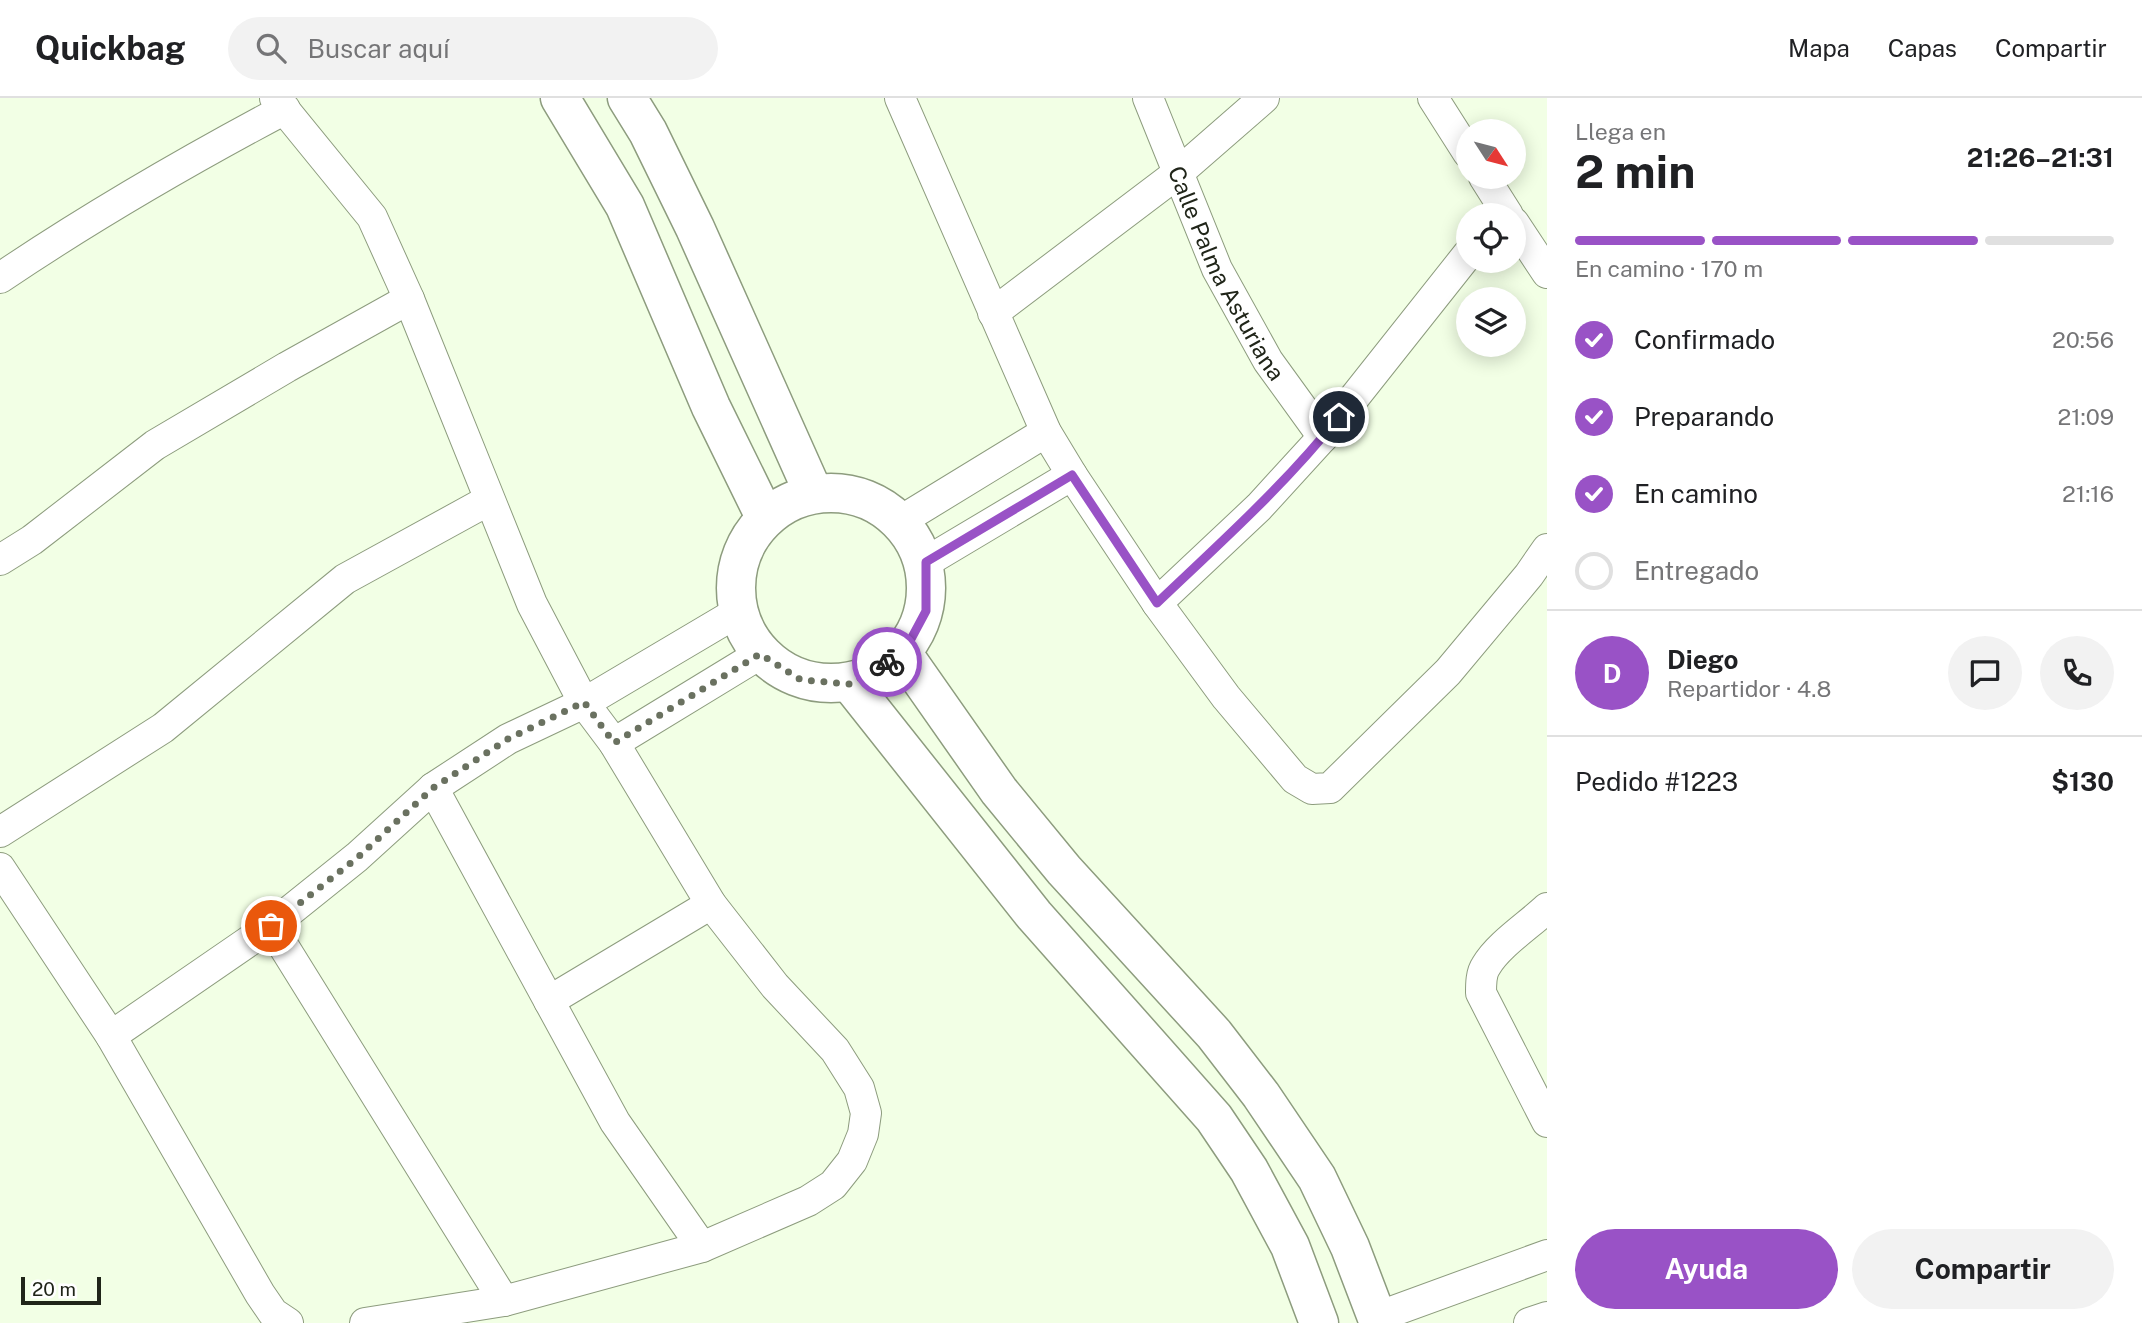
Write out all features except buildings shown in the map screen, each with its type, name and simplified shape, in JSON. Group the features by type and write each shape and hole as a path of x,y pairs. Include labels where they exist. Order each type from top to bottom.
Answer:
{"street":[{"path":"560,98 625,206 711,407 765,517"},
{"path":"627,98 648,132 695,228 813,492"},
{"path":"901,98 1046,432 1157,603 1226,697 1295,779 1312,789 1330,788 1448,672 1529,575 1547,549"},
{"name":"Calle Palma Asturiana","path":"1148,98 1217,269 1268,361 1323,438"},
{"path":"993,313 1178,173 1264,98"},
{"path":"1433,98 1456,134"},
{"path":"0,278 68,232 280,103 372,218 409,299 531,604 584,702 614,743 710,904 775,986 835,1050 859,1088 866,1113 863,1135 852,1161 833,1185 808,1201 702,1247 504,1301 365,1323"},
{"path":"1526,244 1547,273"},
{"path":"1157,603 1259,507 1323,438 1456,269"},
{"path":"0,560 32,540 155,445 409,299"},
{"path":"902,520 1046,432"},
{"path":"926,562 1072,475"},
{"path":"813,492 861,494 902,520 926,562 926,611 903,654 850,684 801,680 760,654 736,613 739,558 765,517 813,492"},
{"path":"0,832 163,728 345,579 489,500"},
{"path":"111,1036 271,926 357,858 433,788 508,739 584,702 736,613"},
{"path":"614,743 760,654"},
{"path":"903,654 999,791 1063,870 1213,1034 1261,1096 1317,1178 1350,1247 1378,1320 1547,1255"},
{"path":"850,684 1034,915 1214,1118 1249,1170 1290,1246 1319,1323"},
{"path":"433,788 615,1122 702,1247"},
{"path":"0,868 111,1036 260,1294 273,1313 288,1323"},
{"path":"549,1001 710,904"},
{"path":"1547,908 1501,948 1485,967 1481,993 1547,1122"},
{"path":"271,926 504,1301"},
{"path":"1529,1323 1547,1317"}],"way so far":[{"path":"271,926 357,858 433,788 508,739 584,702 614,743 760,654 801,680 850,684 887,662"}],"route":[{"path":"887,662 903,654 926,611 926,562 1072,475 1157,603 1259,507 1339,417"}]}
